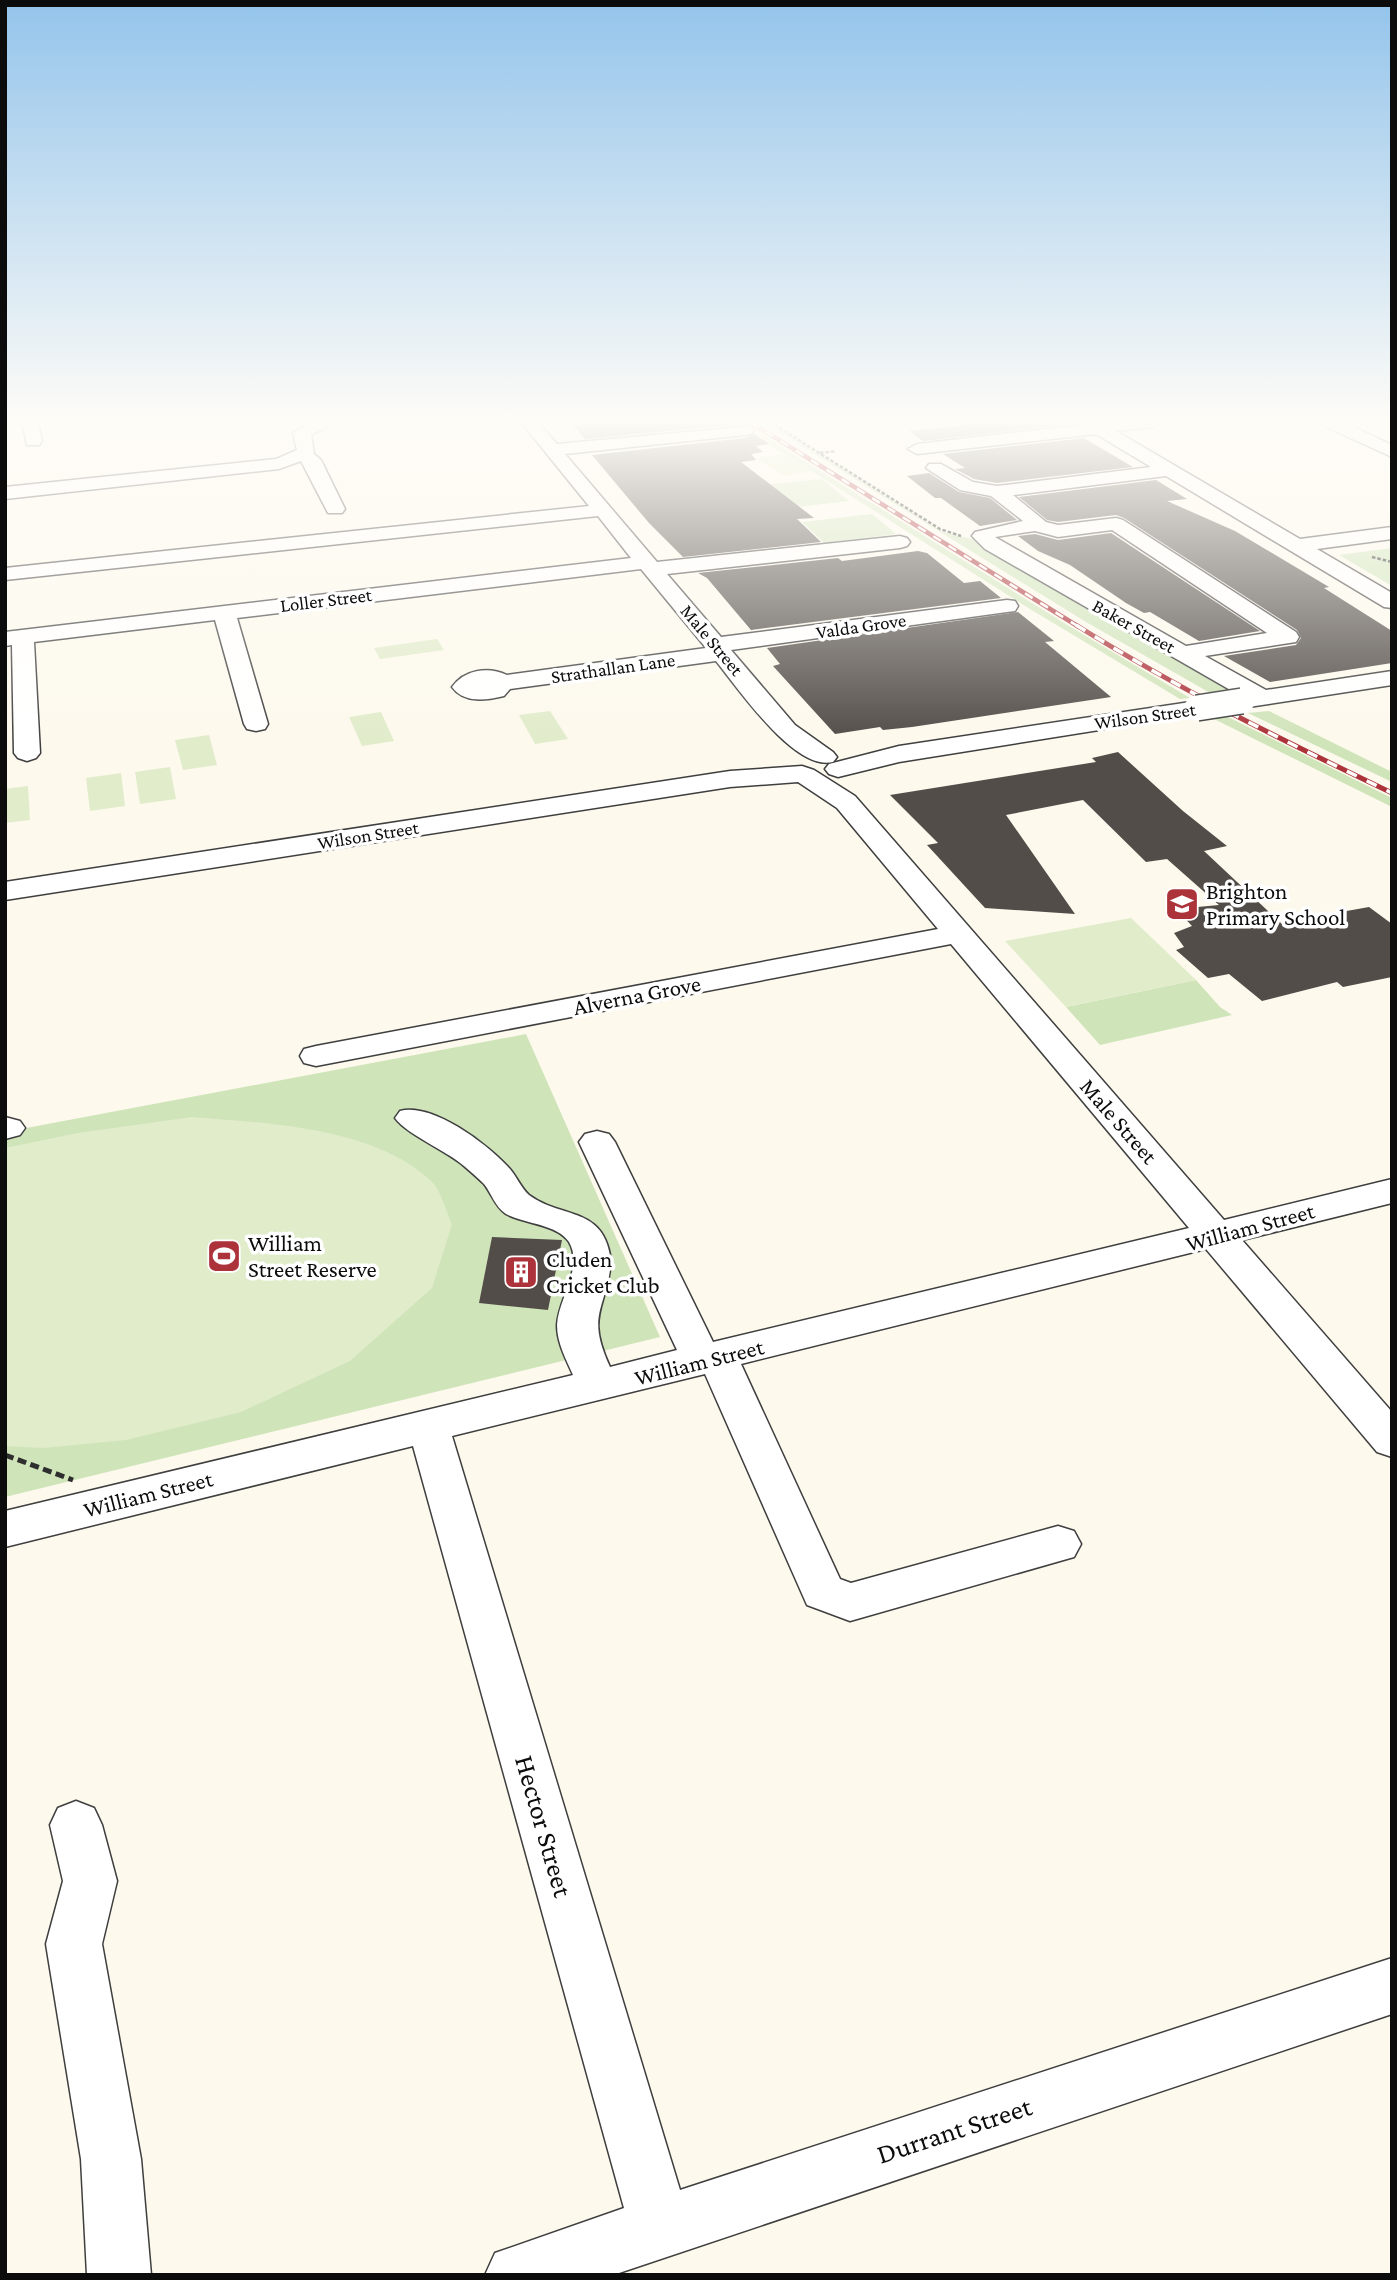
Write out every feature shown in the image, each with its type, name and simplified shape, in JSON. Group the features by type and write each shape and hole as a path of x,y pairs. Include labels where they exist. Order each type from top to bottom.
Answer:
{"street":[{"path":"5,574 431,528"},
{"name":"Male Street","path":"618,528 786,730 834,771 958,934 1392,1441"},
{"path":"983,539 984,534 991,531 1014,528"},
{"path":"1046,528 1058,531 1080,528"},
{"path":"1123,528 1289,637 1182,653"},
{"path":"1268,528 1392,602"},
{"path":"1296,545 1392,533"},
{"name":"Baker Street","path":"983,539 1182,653 1253,700"},
{"name":"Loller Street","path":"14,638 224,612 900,542"},
{"path":"1353,579 1383,575"},
{"name":"Valda Grove","path":"719,649 1007,606"},
{"path":"224,612 256,724"},
{"path":"14,638 27,753"},
{"name":"Strathallan Lane","path":"503,683 719,649"},
{"name":"Wilson Street","path":"5,891 730,779 799,767 809,756 834,771 898,754 1392,678"},
{"name":"Male Street","path":"786,730 799,767 834,771"},
{"name":"Alverna Grove","path":"316,1056 958,934"},
{"path":"412,1118 457,1141 480,1160 499,1179 517,1205 569,1223 583,1236 591,1252 591,1265 576,1324 579,1340 598,1387"},
{"path":"597,1142 710,1359 822,1592 850,1602 1059,1544"},
{"name":"William Street","path":"5,1530 1392,1191"},
{"name":"Hector Street","path":"428,1425 660,2227"},
{"path":"76,1825 90,1881 74,1944 111,2159 119,2275"},
{"name":"Durrant Street","path":"517,2275 1392,1986"}],"path":[{"path":"939,528 959,536 983,539"},
{"path":"5,1455 75,1480"}],"green space":[{"path":"809,528 889,528 896,534 824,543"},
{"path":"902,528 913,528 1190,698 1180,699"},
{"path":"934,528 972,539 1231,690 1212,694 1086,622"},
{"path":"1392,548 1392,586 1339,555"},
{"path":"437,639 444,650 380,659 374,648"},
{"path":"550,711 568,739 535,744 519,715"},
{"path":"1269,711 1392,772 1392,782 1248,713"},
{"path":"381,712 394,741 362,746 349,717"},
{"path":"1226,716 1392,798 1392,807 1212,718"},
{"path":"209,735 217,765 183,770 175,740"},
{"path":"170,767 176,799 140,804 135,772"},
{"path":"121,773 125,806 90,811 86,778"},
{"path":"28,786 30,820 5,823 5,789"},
{"path":"1131,918 1196,980 1066,1007 1005,941"},
{"path":"1196,980 1220,1007 1232,1015 1100,1045 1066,1007"},
{"name":"William Street Reserve","path":"526,1034 660,1337 5,1497 5,1132"},
{"name":"William Street Reserve","path":"192,1117 318,1131 380,1149 407,1163 435,1185 452,1224 432,1288 350,1361 241,1412 126,1440 43,1448 5,1446 5,1148 78,1133"}],"building":[{"path":"654,528 807,528 821,542 683,557"},
{"path":"1140,528 1229,528 1235,531 1329,587 1324,588 1392,631 1392,663 1270,682 1224,656 1296,645 1301,638 1297,630"},
{"path":"1111,533 1260,631 1199,641 1150,612 1144,613 1126,603 1070,565 1038,551 1018,536 1035,534 1058,540"},
{"path":"918,551 927,553 964,583 980,581 1001,598 751,630 707,578 698,573 838,558 842,561"},
{"path":"1018,612 1054,641 1045,642 1111,697 912,727 883,730 880,727 835,734 773,666 780,664 767,648"},
{"path":"1118,752 1183,811 1227,846 1204,851 1282,924 1347,916 1341,912 1369,907 1392,924 1392,977 1343,987 1337,982 1262,1001 1229,974 1208,978 1176,950 1184,947 1174,933 1192,926 1176,909 1219,905 1167,859 1146,862 1083,800 1006,815 1075,914 985,908 927,845 938,843 890,795 1096,762 1092,758"},
{"name":"Cluden Cricket Club","path":"492,1237 562,1240 548,1310 479,1303"}],"railway":[{"path":"921,528 1079,627"},
{"path":"1076,625 1192,693 1392,793"}],"place":[{"name":"Brighton Primary School","path":"1182,904"},
{"name":"William Street Reserve","path":"224,1256"},
{"name":"Cluden Cricket Club","path":"521,1272"}]}
